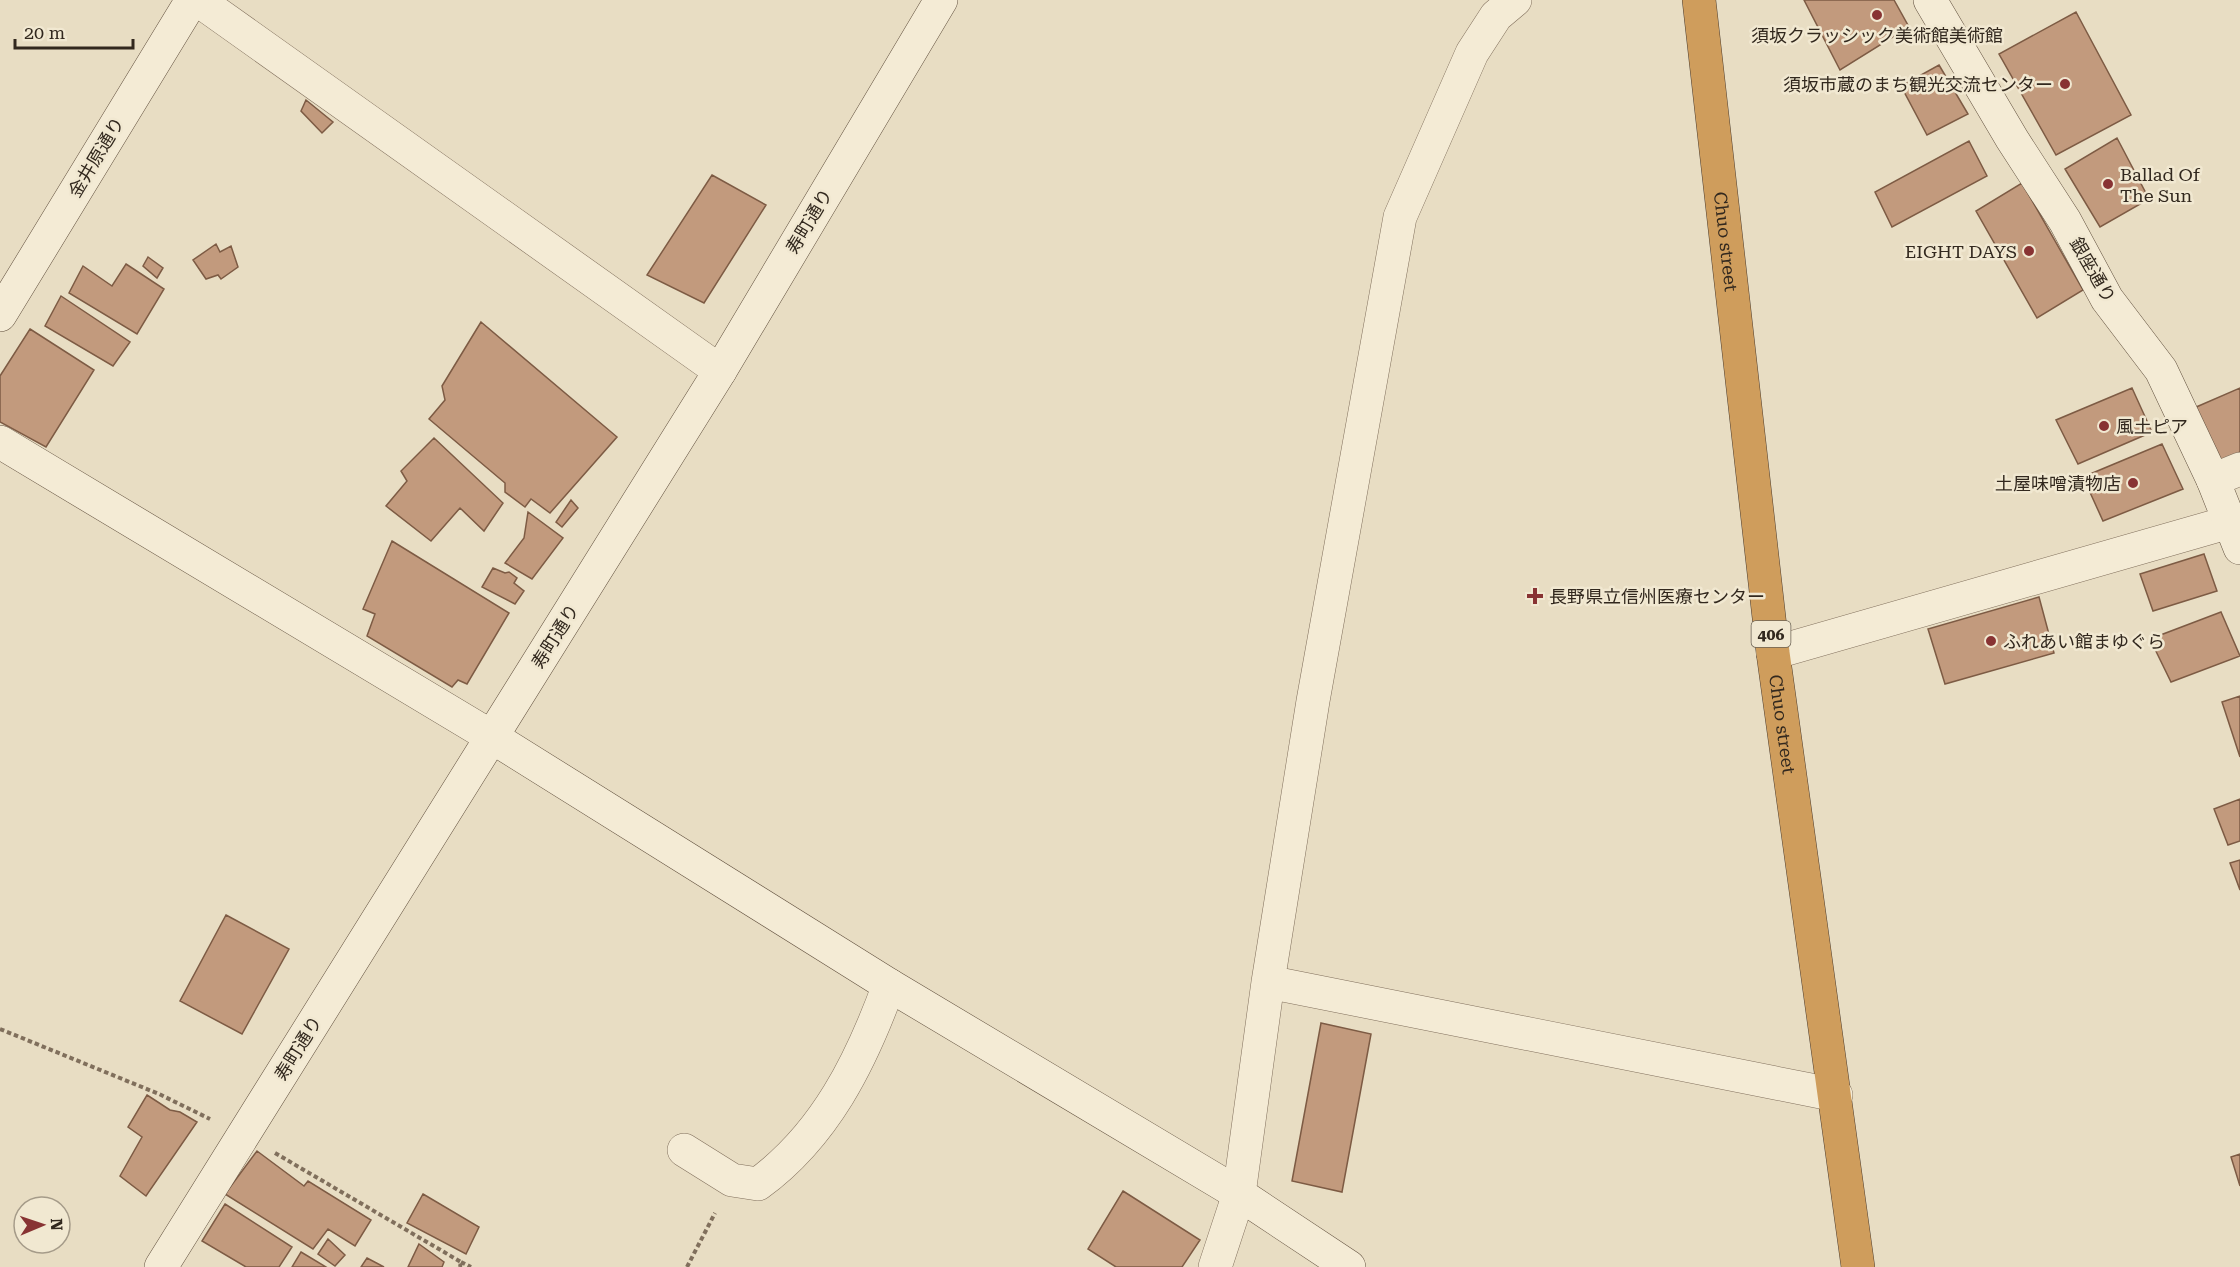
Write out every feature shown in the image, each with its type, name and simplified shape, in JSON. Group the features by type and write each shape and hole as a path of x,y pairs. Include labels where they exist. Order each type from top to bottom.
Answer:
{"highway":[{"name":"Chuo street","path":"1699,0 1773,654 1836,1095 1858,1267"}],"street":[{"name":"金井原通り","path":"0,315 192,0"},
{"path":"198,0 720,371"},
{"name":"寿町通り","path":"161,1267 720,371 941,0"},
{"path":"1215,1267 1239,1194 1268,982 1350,486 1400,217 1472,53 1496,16 1515,0"},
{"name":"銀座通り","path":"1930,0 2012,139 2065,221 2107,299 2161,370 2227,475 2235,535"},
{"path":"0,442 492,737 889,985 1239,1194 1349,1267"},
{"path":"1773,654 2235,535"},
{"path":"1268,982 1836,1095"},
{"path":"684,1150 732,1180 758,1184 785,1164 840,1097 871,1035 889,985"}],"path":[{"path":"0,1029 159,1094 244,1135 471,1267"},
{"path":"687,1267 732,1180"},
{"path":"460,1267 461,1262"}],"building":[{"path":"1804,0 1894,0 1909,27 1840,70"},
{"name":"須坂市蔵のまち観光交流センター","path":"2076,12 2131,115 2056,155 1999,54"},
{"path":"1939,65 1968,114 1927,135 1901,86"},
{"path":"306,100 333,122 322,133 301,111"},
{"name":"Ballad Of The Sun","path":"2117,138 2149,199 2100,227 2065,169"},
{"path":"1969,141 1987,176 1892,227 1875,192"},
{"path":"712,175 766,205 704,303 647,275"},
{"name":"EIGHT DAYS","path":"2022,183 2083,290 2037,318 1976,211"},
{"path":"216,244 220,252 231,246 238,267 221,279 218,275 206,279 193,260"},
{"path":"148,257 163,268 157,278 143,266"},
{"path":"126,264 164,289 137,334 69,293 83,266 112,286"},
{"path":"61,296 130,342 113,366 45,326"},
{"path":"481,322 617,437 550,513 531,499 525,507 505,492 505,483 429,419 445,400 442,386"},
{"path":"30,329 94,370 46,447 0,422 0,376"},
{"name":"風土ピア","path":"2132,388 2152,432 2078,464 2056,420"},
{"path":"2240,388 2240,452 2217,463 2194,408"},
{"path":"434,438 503,503 484,531 460,508 431,541 386,506 407,481 401,471"},
{"name":"土屋味噌漬物店","path":"2162,444 2183,489 2103,521 2083,477"},
{"path":"571,500 578,508 562,527 556,522"},
{"path":"528,512 563,538 532,579 505,563 524,538"},
{"path":"392,541 509,613 467,684 458,680 452,687 367,636 375,614 363,609"},
{"path":"2204,554 2217,591 2153,611 2140,574"},
{"path":"493,568 505,573 509,572 517,578 514,583 524,591 515,604 482,587"},
{"name":"ふれあい館まゆぐら","path":"2039,597 2054,653 1945,684 1928,629"},
{"path":"2221,612 2240,656 2171,682 2150,639"},
{"path":"2240,696 2240,757 2222,702"},
{"path":"2240,799 2240,841 2228,845 2214,809"},
{"path":"2240,860 2240,890 2230,863"},
{"path":"226,915 289,949 242,1034 180,1001"},
{"path":"1321,1023 1371,1034 1342,1192 1292,1181"},
{"path":"147,1095 170,1110 180,1112 197,1122 146,1196 120,1176 142,1137 128,1127"},
{"path":"257,1151 304,1186 308,1181 371,1220 355,1246 328,1229 313,1249 225,1194"},
{"path":"2240,1154 2240,1186 2231,1157"},
{"path":"1123,1191 1200,1240 1182,1267 1116,1267 1088,1249"},
{"path":"423,1194 479,1227 466,1254 407,1223"},
{"path":"225,1204 292,1247 279,1267 246,1267 202,1241"},
{"path":"328,1239 345,1255 335,1266 318,1254"},
{"path":"419,1244 444,1262 442,1267 408,1267"},
{"path":"301,1252 326,1267 292,1267"},
{"path":"367,1258 384,1267 361,1267"}],"place":[{"name":"須坂クラッシック美術館美術館","path":"1877,15"},
{"name":"須坂市蔵のまち観光交流センター","path":"2065,84"},
{"name":"Ballad Of The Sun","path":"2108,184"},
{"name":"EIGHT DAYS","path":"2029,251"},
{"name":"風土ピア","path":"2104,426"},
{"name":"土屋味噌漬物店","path":"2133,483"},
{"name":"長野県立信州医療センター","path":"1535,596"},
{"name":"ふれあい館まゆぐら","path":"1991,641"}]}
